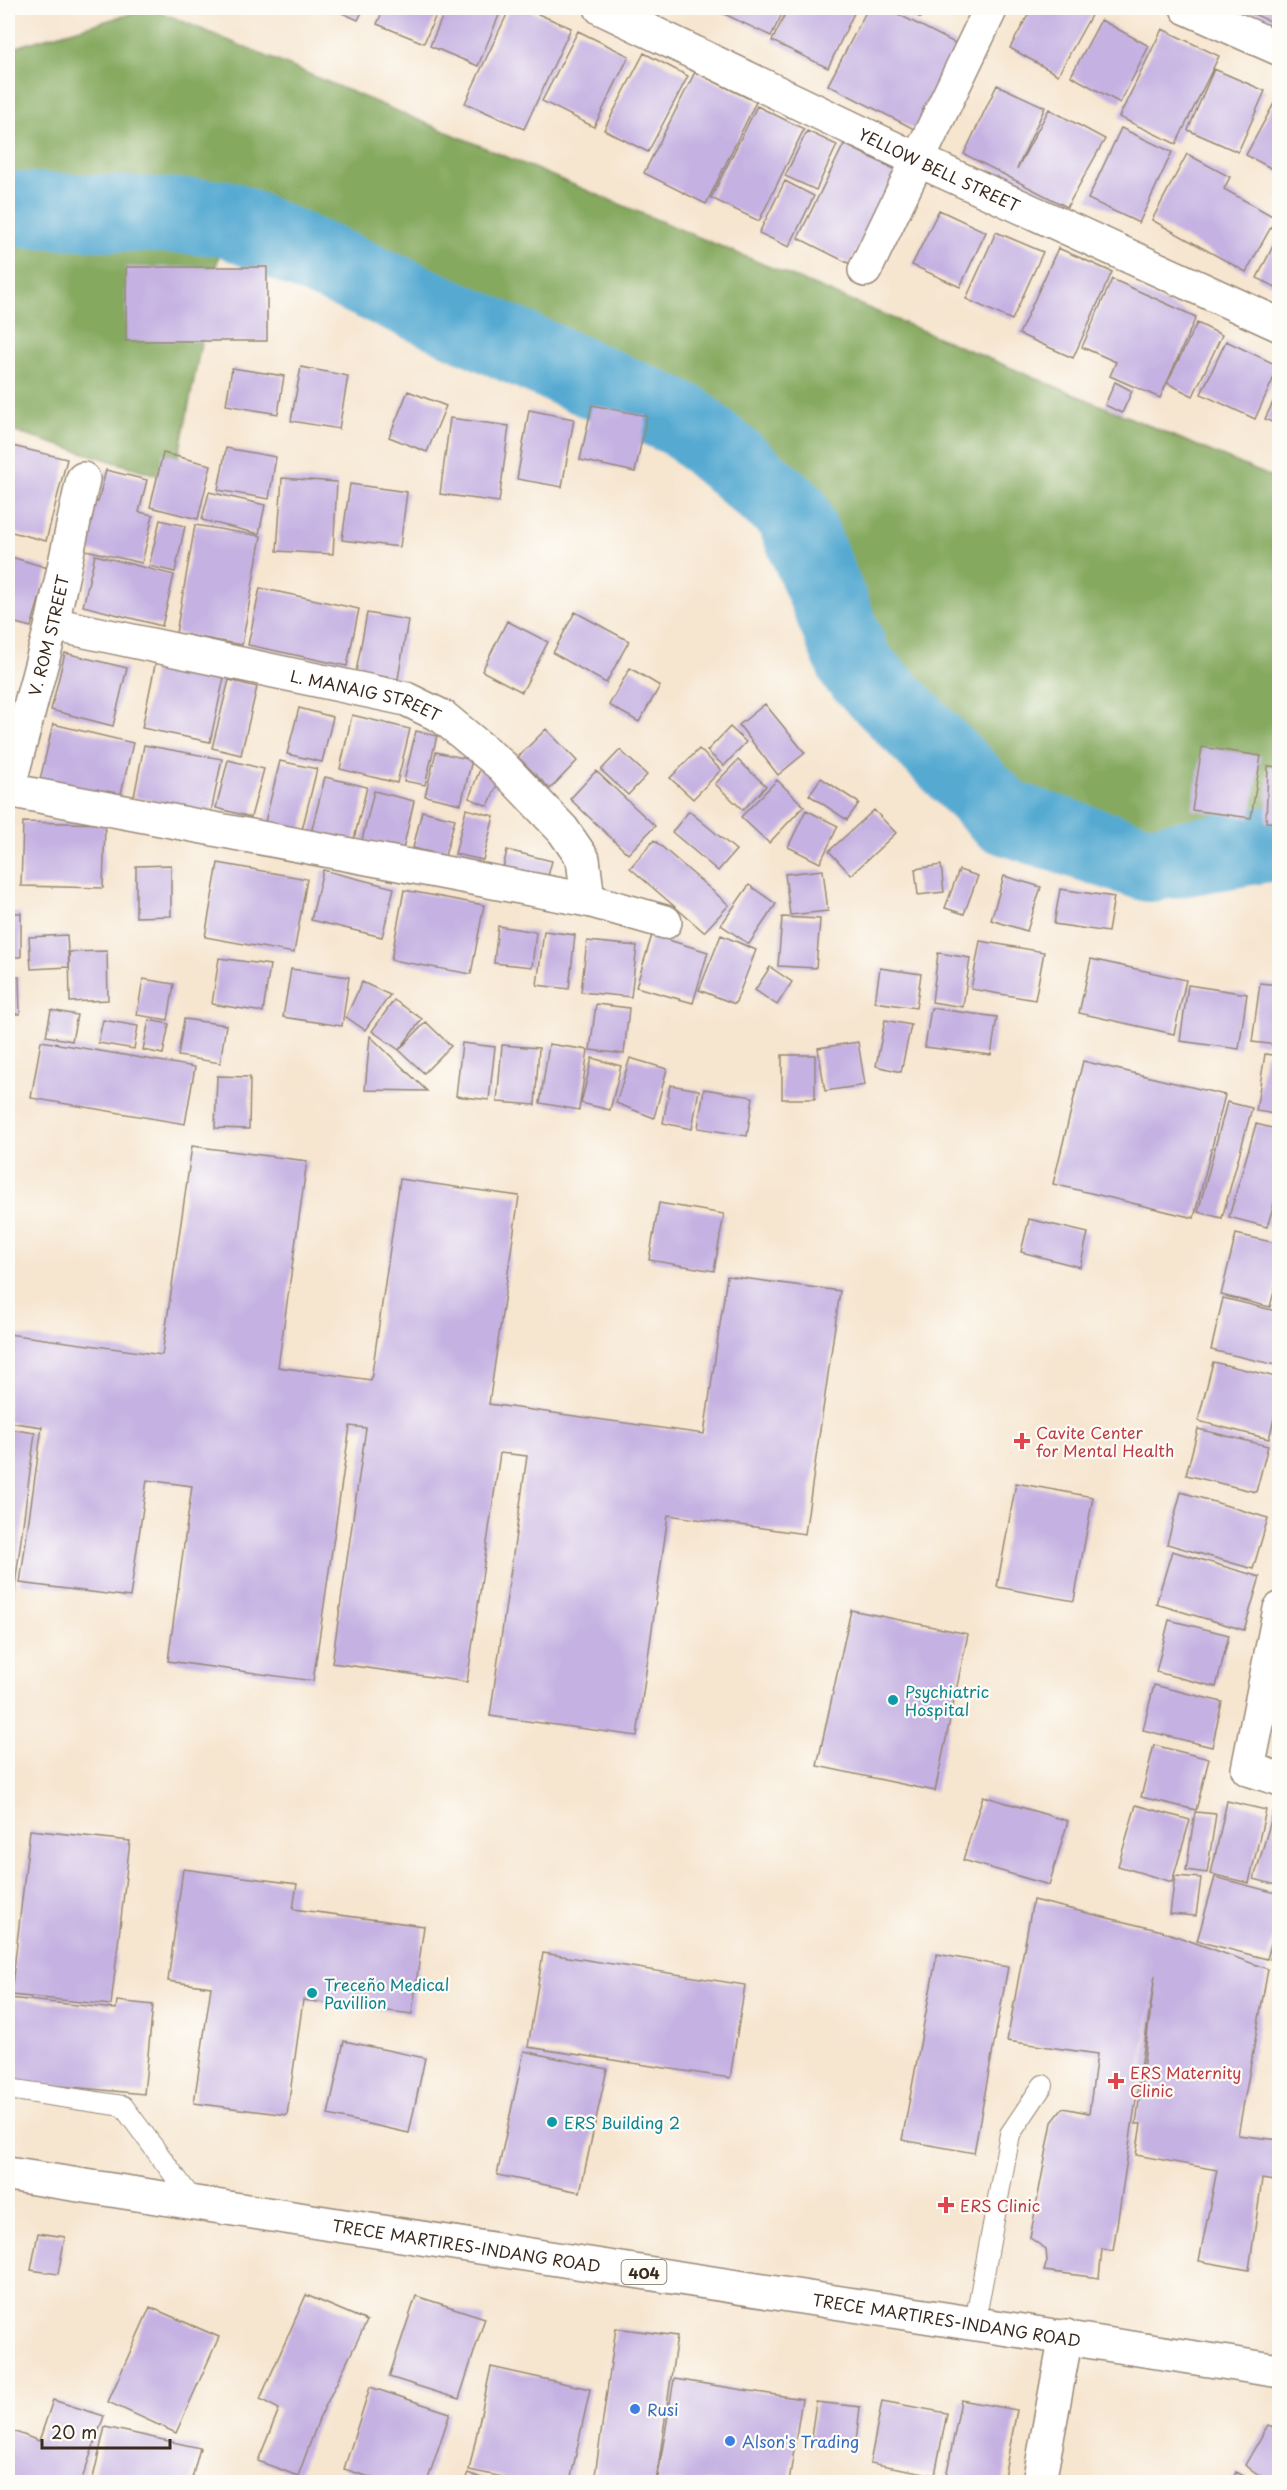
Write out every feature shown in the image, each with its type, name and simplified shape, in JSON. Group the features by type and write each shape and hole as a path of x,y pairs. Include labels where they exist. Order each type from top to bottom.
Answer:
{"street":[{"name":"YELLOW BELL STREET","path":"601,8 918,160 1280,325"},
{"path":"865,270 991,8"},
{"path":"1187,8 1280,49"},
{"name":"V. ROM STREET","path":"8,789 51,624 83,479"},
{"name":"L. MANAIG STREET","path":"51,624 406,699 443,717 501,765 563,831 583,859 588,900"},
{"path":"8,789 588,900 665,922"},
{"path":"1280,1609 1248,1768 1280,1779"},
{"name":"TRECE MARTIRES-INDANG ROAD","path":"8,2174 1280,2371"},
{"path":"1039,2482 1065,2337"}],"lane":[{"path":"975,2322 1010,2134 1043,2085"},
{"path":"8,2090 123,2106 194,2202"}],"green space":[{"path":"151,8 1279,480 1279,840 1149,864 1003,816 856,667 792,512 684,421 226,218 174,480 8,430 8,51 25,44"}],"building":[{"path":"331,8 364,8 358,20"},
{"path":"384,8 439,8 424,43 377,24"},
{"path":"446,8 502,8 478,66 430,46"},
{"path":"510,8 524,8 571,28 524,129 465,103"},
{"path":"725,8 785,8 771,36 722,13"},
{"path":"788,8 848,8 855,11 828,68 772,41"},
{"path":"868,8 886,8 959,45 916,130 828,85"},
{"path":"900,8 926,8 921,18"},
{"path":"1032,8 1094,10 1058,75 1010,48"},
{"path":"1241,8 1280,8 1280,26"},
{"path":"1101,20 1149,46 1120,103 1071,76"},
{"path":"1162,29 1219,56 1176,144 1119,117"},
{"path":"578,31 629,56 594,127 542,101"},
{"path":"644,53 688,76 648,152 604,130"},
{"path":"1214,69 1265,91 1238,152 1188,130"},
{"path":"695,72 756,102 706,204 644,173"},
{"path":"997,85 1045,107 1017,169 1049,109 1105,139 1067,207 964,154"},
{"path":"1280,96 1280,173 1246,155"},
{"path":"757,106 804,129 759,221 711,198"},
{"path":"1121,128 1172,152 1139,223 1088,199"},
{"path":"807,131 837,145 816,190 785,176"},
{"path":"844,144 896,170 850,264 798,238"},
{"path":"1187,154 1230,177 1224,189 1276,218 1246,272 1152,220"},
{"path":"785,181 814,196 789,247 759,233"},
{"path":"939,210 986,232 960,287 912,265"},
{"path":"996,232 1043,252 1012,320 966,299"},
{"path":"1280,232 1280,289 1257,278"},
{"path":"1058,248 1112,272 1073,358 1019,334"},
{"path":"126,267 267,267 267,341 126,341"},
{"path":"1112,279 1196,317 1160,398 1110,376 1116,362 1082,347"},
{"path":"1197,323 1222,335 1193,396 1167,383"},
{"path":"1226,341 1279,366 1255,419 1201,394"},
{"path":"301,367 348,376 339,429 291,421"},
{"path":"232,368 284,376 278,414 226,405"},
{"path":"1115,382 1132,391 1122,413 1105,405"},
{"path":"1280,387 1280,426 1265,419"},
{"path":"408,391 446,406 427,452 389,437"},
{"path":"592,405 647,416 635,472 580,460"},
{"path":"529,410 574,419 562,487 517,479"},
{"path":"450,418 509,426 499,502 440,494"},
{"path":"8,445 67,459 46,541 8,531"},
{"path":"226,448 276,457 269,499 218,490"},
{"path":"163,453 211,465 198,519 150,507"},
{"path":"106,470 147,480 139,512 153,515 142,563 81,549 93,501 98,502"},
{"path":"282,478 337,482 333,554 277,551"},
{"path":"350,484 407,492 400,547 342,540"},
{"path":"209,492 265,505 259,534 202,520"},
{"path":"160,520 185,526 175,572 149,566"},
{"path":"195,525 261,536 242,645 176,633"},
{"path":"95,555 174,575 162,626 83,606"},
{"path":"8,556 48,568 31,627 8,621"},
{"path":"260,588 359,609 347,666 248,645"},
{"path":"575,612 629,641 606,683 553,653"},
{"path":"367,613 408,620 398,679 356,672"},
{"path":"507,621 548,642 522,692 482,671"},
{"path":"65,653 127,668 113,726 51,710"},
{"path":"156,660 225,673 210,742 142,728"},
{"path":"630,668 660,686 639,722 609,705"},
{"path":"229,680 257,687 241,755 212,748"},
{"path":"765,704 805,753 778,775 739,725"},
{"path":"299,708 333,717 322,762 287,754"},
{"path":"352,715 410,729 397,783 340,769"},
{"path":"53,724 133,743 119,802 39,784"},
{"path":"730,727 746,742 724,766 707,751"},
{"path":"546,729 577,761 550,789 518,757"},
{"path":"416,731 437,736 425,785 404,781"},
{"path":"144,745 222,759 211,812 134,797"},
{"path":"1202,747 1261,756 1251,818 1192,810"},
{"path":"699,749 721,770 693,799 670,778"},
{"path":"620,750 647,775 628,795 601,770"},
{"path":"436,752 472,760 461,804 425,796"},
{"path":"228,760 264,769 251,817 216,808"},
{"path":"738,760 766,786 743,810 715,784"},
{"path":"280,761 317,769 301,834 264,826"},
{"path":"1268,766 1280,767 1280,823 1266,822"},
{"path":"480,769 500,778 488,806 469,798"},
{"path":"596,771 655,826 628,854 570,799"},
{"path":"325,777 367,787 353,843 311,833"},
{"path":"821,778 859,803 847,820 809,795"},
{"path":"777,780 804,806 769,843 741,817"},
{"path":"374,791 414,801 403,849 362,840"},
{"path":"466,809 494,816 483,860 455,854"},
{"path":"806,810 838,826 820,863 788,847"},
{"path":"874,810 896,833 851,875 829,851"},
{"path":"422,811 455,819 445,856 413,848"},
{"path":"689,811 736,850 718,871 672,832"},
{"path":"23,822 105,824 103,888 21,886"},
{"path":"654,840 729,905 704,932 630,868"},
{"path":"507,850 552,861 546,883 502,873"},
{"path":"218,863 307,879 294,953 205,937"},
{"path":"171,865 171,916 136,917 136,866"},
{"path":"941,865 944,892 918,895 915,869"},
{"path":"323,870 394,888 382,937 311,920"},
{"path":"823,870 828,911 790,915 785,874"},
{"path":"959,870 978,876 964,914 945,908"},
{"path":"1004,876 1041,887 1027,931 991,920"},
{"path":"749,885 776,904 749,944 721,925"},
{"path":"1060,889 1114,897 1108,932 1054,924"},
{"path":"404,890 484,905 471,974 391,960"},
{"path":"8,913 21,913 21,957 8,957"},
{"path":"782,917 820,919 816,968 778,966"},
{"path":"498,926 536,932 532,967 494,963"},
{"path":"544,931 575,935 569,989 537,985"},
{"path":"67,935 69,967 31,969 29,937"},
{"path":"652,935 708,952 693,1003 636,987"},
{"path":"721,935 756,950 735,1004 699,990"},
{"path":"587,941 637,946 631,997 581,992"},
{"path":"980,941 1044,952 1035,1000 971,989"},
{"path":"107,951 108,1000 70,1002 69,952"},
{"path":"938,953 970,958 963,1007 932,1002"},
{"path":"219,958 270,965 263,1012 212,1004"},
{"path":"1091,959 1186,980 1174,1034 1079,1013"},
{"path":"770,967 792,982 777,1005 755,990"},
{"path":"880,968 921,974 916,1008 875,1002"},
{"path":"291,969 349,977 342,1026 283,1017"},
{"path":"8,977 19,977 20,1014 8,1014"},
{"path":"143,979 174,984 168,1020 137,1015"},
{"path":"362,982 390,995 365,1030 346,1017"},
{"path":"1260,983 1280,985 1280,1045 1252,1042"},
{"path":"1188,985 1247,994 1239,1049 1180,1041"},
{"path":"394,1000 422,1019 399,1050 372,1031"},
{"path":"596,1004 629,1008 624,1054 590,1050"},
{"path":"931,1008 997,1017 991,1055 925,1047"},
{"path":"51,1010 77,1015 72,1041 46,1036"},
{"path":"184,1019 226,1025 220,1063 178,1056"},
{"path":"103,1020 138,1026 134,1049 98,1043"},
{"path":"149,1020 169,1024 163,1054 143,1050"},
{"path":"885,1020 911,1025 901,1072 876,1066"},
{"path":"426,1022 451,1046 424,1073 399,1050"},
{"path":"370,1036 427,1091 365,1090"},
{"path":"41,1041 195,1067 185,1124 31,1098"},
{"path":"858,1042 865,1085 825,1091 818,1048"},
{"path":"462,1043 495,1047 489,1100 456,1096"},
{"path":"549,1044 588,1050 579,1110 540,1103"},
{"path":"502,1045 539,1048 535,1105 497,1102"},
{"path":"1265,1054 1280,1056 1280,1115 1256,1111"},
{"path":"782,1055 815,1055 815,1099 782,1099"},
{"path":"592,1058 621,1066 610,1110 581,1103"},
{"path":"630,1058 667,1069 654,1118 616,1103"},
{"path":"1083,1061 1225,1095 1194,1218 1053,1184"},
{"path":"217,1076 250,1077 249,1129 215,1128"},
{"path":"670,1085 699,1090 692,1129 663,1123"},
{"path":"704,1089 753,1097 747,1136 698,1128"},
{"path":"1227,1102 1252,1108 1222,1218 1198,1212"},
{"path":"1256,1124 1280,1130 1280,1184 1267,1227 1229,1217"},
{"path":"192,1146 307,1161 278,1367 371,1380 400,1179 519,1196 489,1404 704,1434 727,1276 840,1291 805,1534 668,1515 637,1736 490,1716 527,1456 500,1453 467,1682 332,1663 366,1428 350,1426 313,1681 168,1661 192,1486 147,1480 130,1597 20,1583 42,1427 8,1422 8,1334 162,1355"},
{"path":"659,1203 724,1214 714,1271 649,1260"},
{"path":"1029,1219 1088,1233 1080,1267 1021,1252"},
{"path":"1236,1234 1280,1244 1280,1269 1270,1307 1221,1295"},
{"path":"1223,1298 1280,1312 1280,1366 1211,1350"},
{"path":"1213,1362 1280,1378 1280,1394 1269,1439 1198,1421"},
{"path":"8,1429 35,1433 9,1631 8,1631"},
{"path":"1198,1429 1268,1446 1256,1492 1186,1475"},
{"path":"1016,1483 1093,1497 1074,1601 997,1587"},
{"path":"1181,1492 1268,1518 1253,1569 1167,1544"},
{"path":"1172,1551 1260,1577 1244,1630 1156,1604"},
{"name":"Psychiatric Hospital","path":"851,1610 968,1634 935,1791 817,1766"},
{"path":"1169,1620 1229,1635 1216,1687 1156,1672"},
{"path":"1154,1685 1222,1702 1212,1747 1143,1730"},
{"path":"1154,1745 1209,1759 1196,1810 1141,1797"},
{"path":"983,1796 1068,1821 1049,1885 963,1860"},
{"path":"1227,1801 1266,1810 1249,1883 1211,1874"},
{"path":"1276,1803 1280,1804 1280,1886 1254,1879"},
{"path":"1136,1805 1190,1820 1172,1882 1118,1866"},
{"path":"1195,1812 1216,1814 1207,1873 1186,1870"},
{"path":"30,1830 130,1841 111,2005 11,1995"},
{"name":"Treceño Medical Pavillion","path":"183,1869 297,1884 293,1909 424,1926 412,2014 303,2000 287,2115 194,2103 211,1987 168,1981"},
{"path":"1175,1876 1201,1878 1196,1916 1170,1914"},
{"path":"1215,1877 1280,1894 1280,1913 1267,1959 1197,1941"},
{"path":"1033,1900 1162,1931 1268,1969 1238,2135 1280,2140 1280,2182 1262,2179 1249,2270 1199,2261 1217,2170 1136,2155 1141,2124 1136,2124 1155,1975 1113,2251 1102,2249 1099,2278 1044,2271 1047,2261 1046,2249 1030,2238 1052,2122 1063,2108 1089,2113 1097,2054 1007,2041"},
{"path":"1280,1934 1280,1963 1270,1959"},
{"path":"543,1953 745,1985 730,2078 528,2047"},
{"path":"937,1954 1008,1967 974,2153 902,2140"},
{"path":"8,1998 116,2009 117,2001 153,2005 144,2094 8,2081"},
{"path":"344,2041 425,2058 409,2133 328,2115"},
{"name":"ERS Building 2","path":"524,2051 607,2069 580,2192 497,2175"},
{"path":"38,2233 65,2237 58,2274 31,2270"},
{"path":"306,2295 367,2321 319,2419 298,2476 258,2461 279,2409 260,2399"},
{"path":"416,2296 485,2318 459,2399 389,2377"},
{"path":"150,2307 219,2337 176,2433 108,2402"},
{"name":"Rusi","path":"616,2328 677,2336 656,2482 594,2482"},
{"path":"491,2367 590,2389 570,2482 527,2482 469,2470"},
{"name":"Alson's Trading","path":"674,2379 802,2399 789,2482 657,2482"},
{"path":"370,2387 450,2413 427,2482 385,2482 344,2469"},
{"path":"53,2400 104,2416 81,2482 8,2482 8,2429 39,2441"},
{"path":"961,2400 1017,2410 1003,2482 945,2482"},
{"path":"882,2401 947,2413 935,2475 870,2463"},
{"path":"816,2402 860,2407 856,2441 811,2437"},
{"path":"1268,2425 1280,2430 1280,2482 1269,2482 1245,2465"},
{"path":"105,2427 200,2448 191,2482 92,2482"},
{"path":"1236,2472 1256,2482 1231,2482"},
{"path":"468,2473 491,2482 464,2482"}],"waterway":[{"path":"8,209 226,218 684,421 792,512 856,667 1003,816 1149,864 1280,842"}],"place":[{"name":"Cavite Center for Mental Health","path":"1022,1441"},
{"name":"Psychiatric Hospital","path":"893,1700"},
{"name":"Treceño Medical Pavillion","path":"312,1993"},
{"name":"ERS Maternity Clinic","path":"1116,2081"},
{"name":"ERS Building 2","path":"552,2122"},
{"name":"ERS Clinic","path":"946,2205"},
{"name":"Rusi","path":"635,2409"},
{"name":"Alson's Trading","path":"730,2441"}]}
